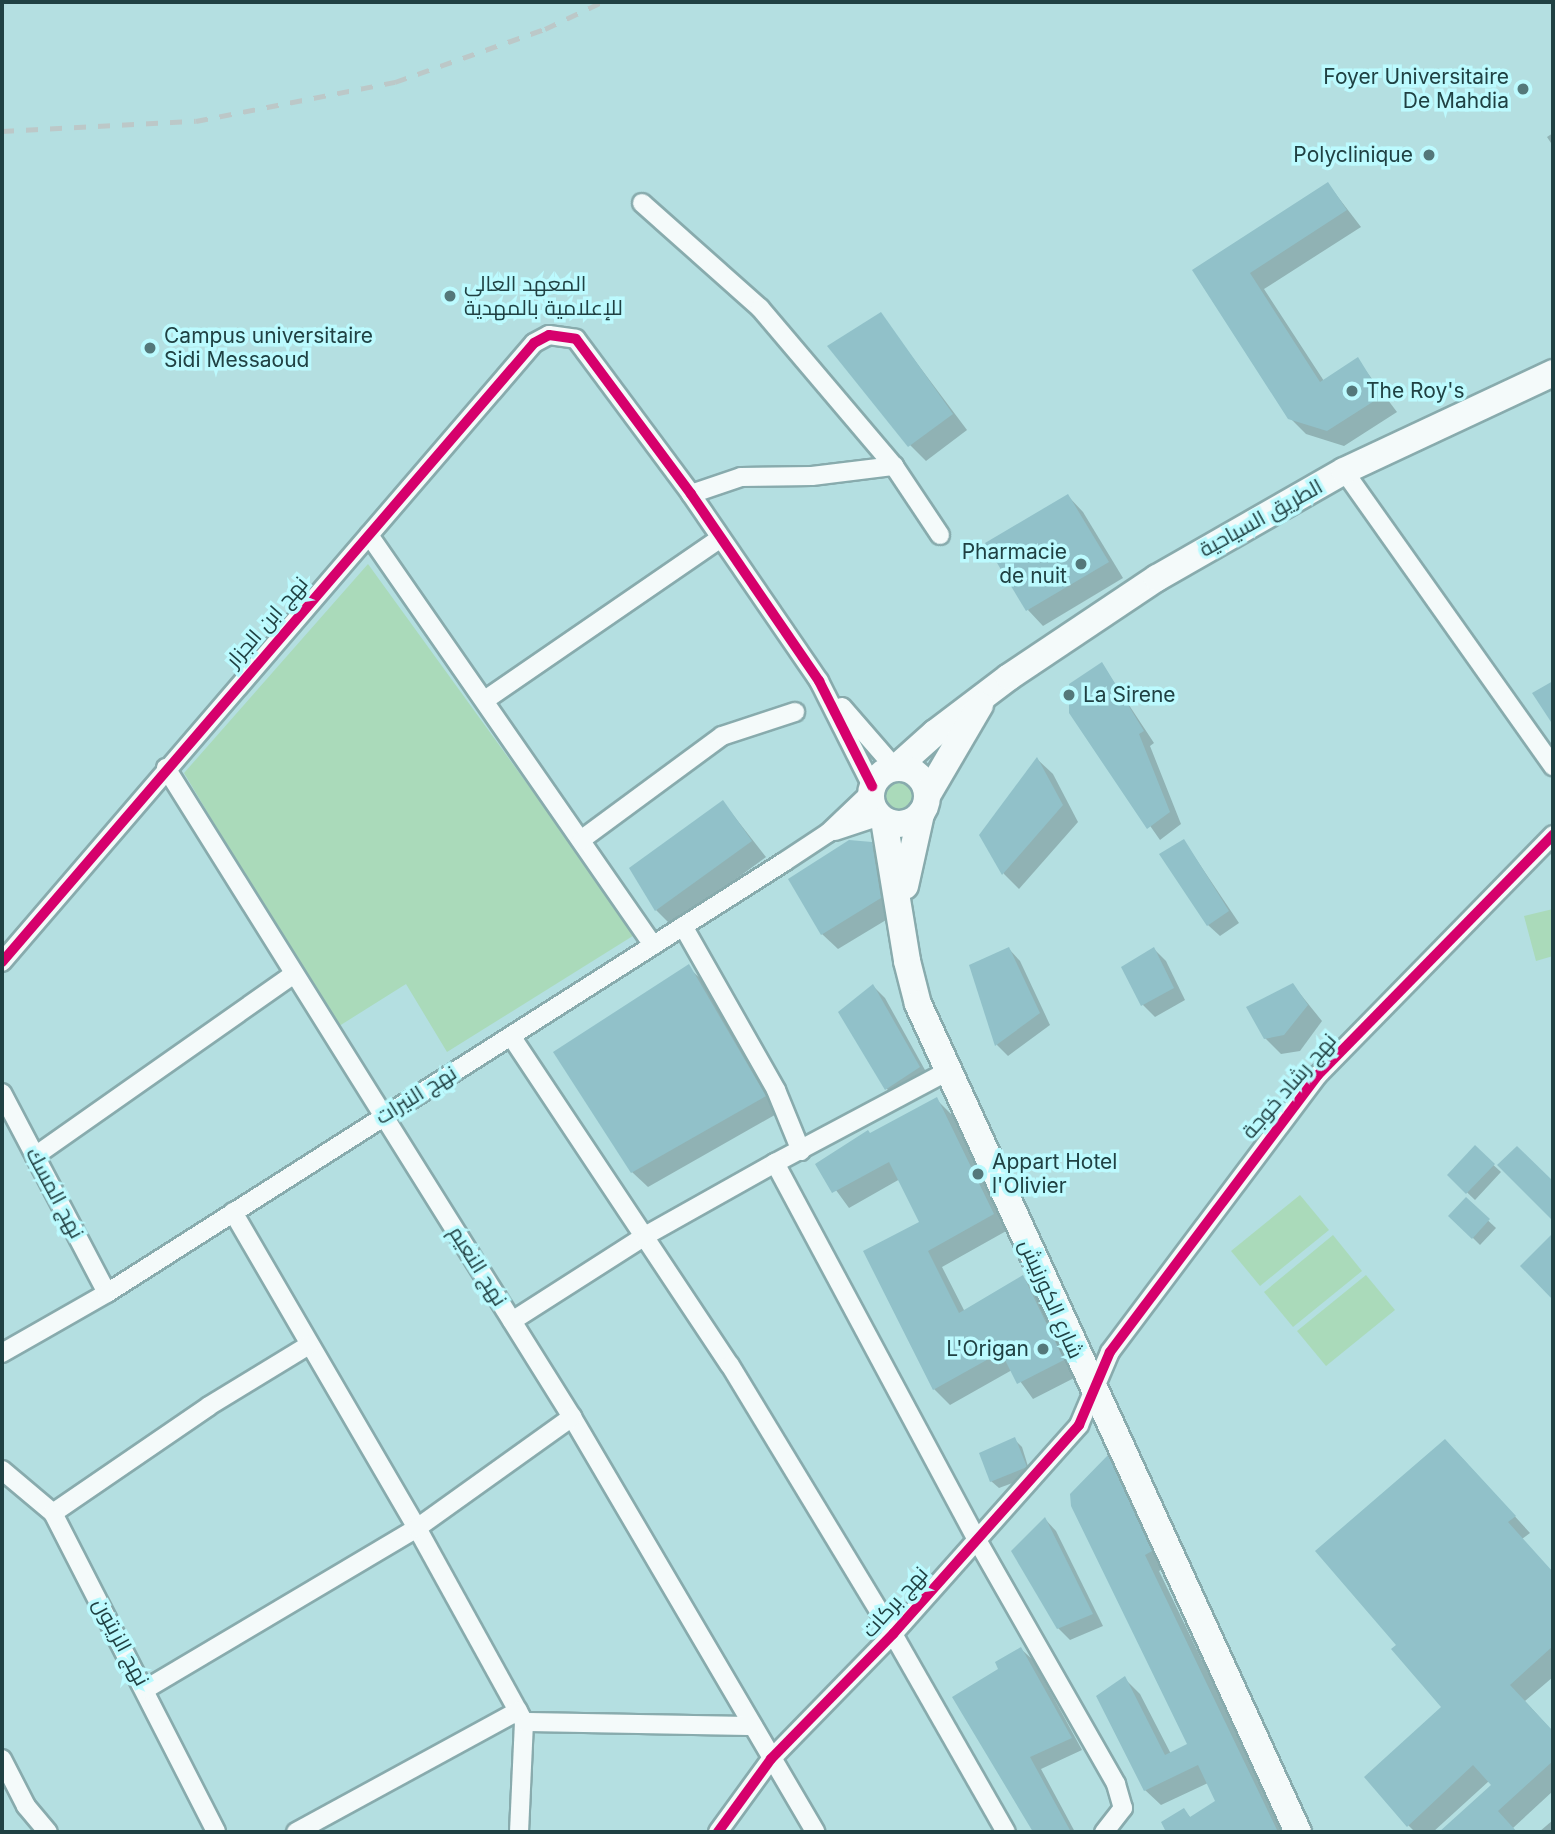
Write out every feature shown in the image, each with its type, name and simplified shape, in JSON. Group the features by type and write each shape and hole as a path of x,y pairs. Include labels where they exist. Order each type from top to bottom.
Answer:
{"main road":[{"name":"الطريق السياحية","path":"896,767 986,694 1146,585 1344,471 1553,373"},
{"name":"الطريق السياحية","path":"924,804 986,694"},
{"path":"896,767 918,774 924,804 907,823 877,804 881,774 896,767"},
{"name":"شارع الكورنيش","path":"877,804 901,908 906,961 918,1004 1093,1392 1298,1832"},
{"name":"شارع الكورنيش","path":"901,908 924,804"}],"street":[{"path":"642,203 760,308 894,466 940,535"},
{"name":"نهج ابن الجزار","path":"2,962 534,343 559,333 576,339 691,494"},
{"path":"894,466 812,476 741,477 691,494 819,681 896,767"},
{"path":"1344,471 1553,766"},
{"path":"369,534 653,945"},
{"path":"485,700 721,538"},
{"path":"819,681 877,804"},
{"path":"581,840 722,736 795,712"},
{"name":"نهج النعيم","path":"166,768 293,975 572,1417 815,1832"},
{"path":"828,833 877,804"},
{"path":"828,833 877,804"},
{"name":"نهج النيرات","path":"2,1353 107,1293 828,833"},
{"name":"نهج رشاد خوجة","path":"1093,1392 1111,1352 1279,1122 1318,1075 1553,835"},
{"path":"683,926 776,1090 801,1152"},
{"path":"35,1156 293,975"},
{"path":"511,1036 645,1236 894,1634 1006,1832"},
{"path":"512,1321 645,1236 948,1070"},
{"name":"نهج المسك","path":"2,1093 107,1293"},
{"path":"775,1163 977,1539 1116,1784 1123,1808 1104,1832"},
{"path":"233,1212 417,1528 521,1717 519,1832"},
{"path":"53,1513 209,1406 309,1345"},
{"name":"نهج بركات","path":"718,1832 771,1759 894,1634 1079,1425 1093,1392"},
{"path":"146,1689 417,1528 572,1417"},
{"name":"نهج الزيتون","path":"2,1470 53,1513 146,1689 216,1832"},
{"path":"296,1832 521,1717 753,1726"},
{"path":"2,1759 26,1806 48,1832"}],"green space":[{"path":"368,564 636,934 447,1052 406,984 336,1028 184,773"},
{"path":"899,776 912,781 917,794 912,807 899,812 886,807 881,794 886,781"},
{"path":"1553,909 1553,956 1536,961 1524,916"},
{"path":"1300,1195 1329,1230 1260,1286 1231,1251"},
{"path":"1333,1235 1362,1271 1293,1327 1264,1292"},
{"path":"1366,1275 1395,1310 1326,1366 1297,1331"}],"building":[{"path":"1328,182 1347,210 1250,273 1320,382 1358,357 1382,396 1327,431 1288,419 1192,270"},
{"path":"881,312 953,414 908,447 827,346"},
{"path":"1068,494 1109,562 1026,611 985,543"},
{"path":"1102,662 1144,731 1139,734 1170,812 1147,829 1069,713 1069,684"},
{"path":"1553,681 1553,725 1532,693"},
{"path":"1037,757 1063,805 1002,875 979,835"},
{"path":"723,800 752,841 655,911 629,868"},
{"path":"1184,839 1229,911 1207,926 1159,854"},
{"path":"849,840 872,842 881,898 821,935 788,879"},
{"path":"1009,947 1040,1013 995,1046 969,965"},
{"path":"1154,947 1174,988 1141,1006 1121,967"},
{"path":"689,964 766,1096 631,1173 553,1052"},
{"path":"1293,983 1308,1005 1284,1035 1264,1039 1246,1007"},
{"path":"873,984 920,1067 885,1090 838,1012"},
{"path":"937,1097 994,1214 928,1251 959,1313 1023,1275 1064,1360 1017,1384 1001,1352 933,1390 863,1251 919,1222 889,1162 832,1193 815,1164 868,1130 870,1133"},
{"path":"1475,1145 1495,1164 1466,1194 1447,1175"},
{"path":"1517,1146 1553,1181 1553,1221 1497,1165"},
{"path":"1466,1197 1490,1219 1472,1239 1448,1216"},
{"path":"1553,1233 1553,1300 1520,1266"},
{"path":"1015,1437 1027,1467 990,1482 979,1453"},
{"path":"1445,1439 1516,1516 1508,1522 1553,1572 1553,1646 1510,1685 1553,1731 1553,1761 1498,1811 1517,1832 1439,1832 1491,1785 1473,1765 1407,1827 1364,1777 1441,1707 1391,1649 1396,1645 1315,1551"},
{"path":"1108,1455 1152,1551 1145,1555 1278,1832 1166,1832 1161,1822 1184,1808 1190,1817 1215,1801 1198,1765 1144,1791 1096,1696 1125,1676 1165,1755 1187,1744 1071,1506 1070,1494"},
{"path":"1045,1517 1093,1614 1057,1629 1011,1551"},
{"path":"1021,1647 1072,1738 1030,1757 1071,1832 1033,1832 952,1697 998,1669 995,1662"}],"railway":[{"path":"2,131 196,121 395,82 545,29 602,2"}],"cycle path":[{"path":"2,962 534,343 549,335 576,339 691,494 819,681 872,786"},
{"path":"718,1832 771,1759 893,1634 1079,1425 1110,1352 1318,1075 1553,835"}],"place":[{"name":"Foyer Universitaire De Mahdia","path":"1523,89"},
{"name":"Polyclinique","path":"1429,155"},
{"name":"المعهد العالي للإعلامية بالمهدية","path":"450,296"},
{"name":"Campus universitaire Sidi Messaoud","path":"150,348"},
{"name":"The Roy's","path":"1352,391"},
{"name":"Pharmacie de nuit","path":"1081,564"},
{"name":"La Sirene","path":"1069,695"},
{"name":"Appart Hotel l'Olivier","path":"978,1174"},
{"name":"L'Origan","path":"1043,1349"}]}
